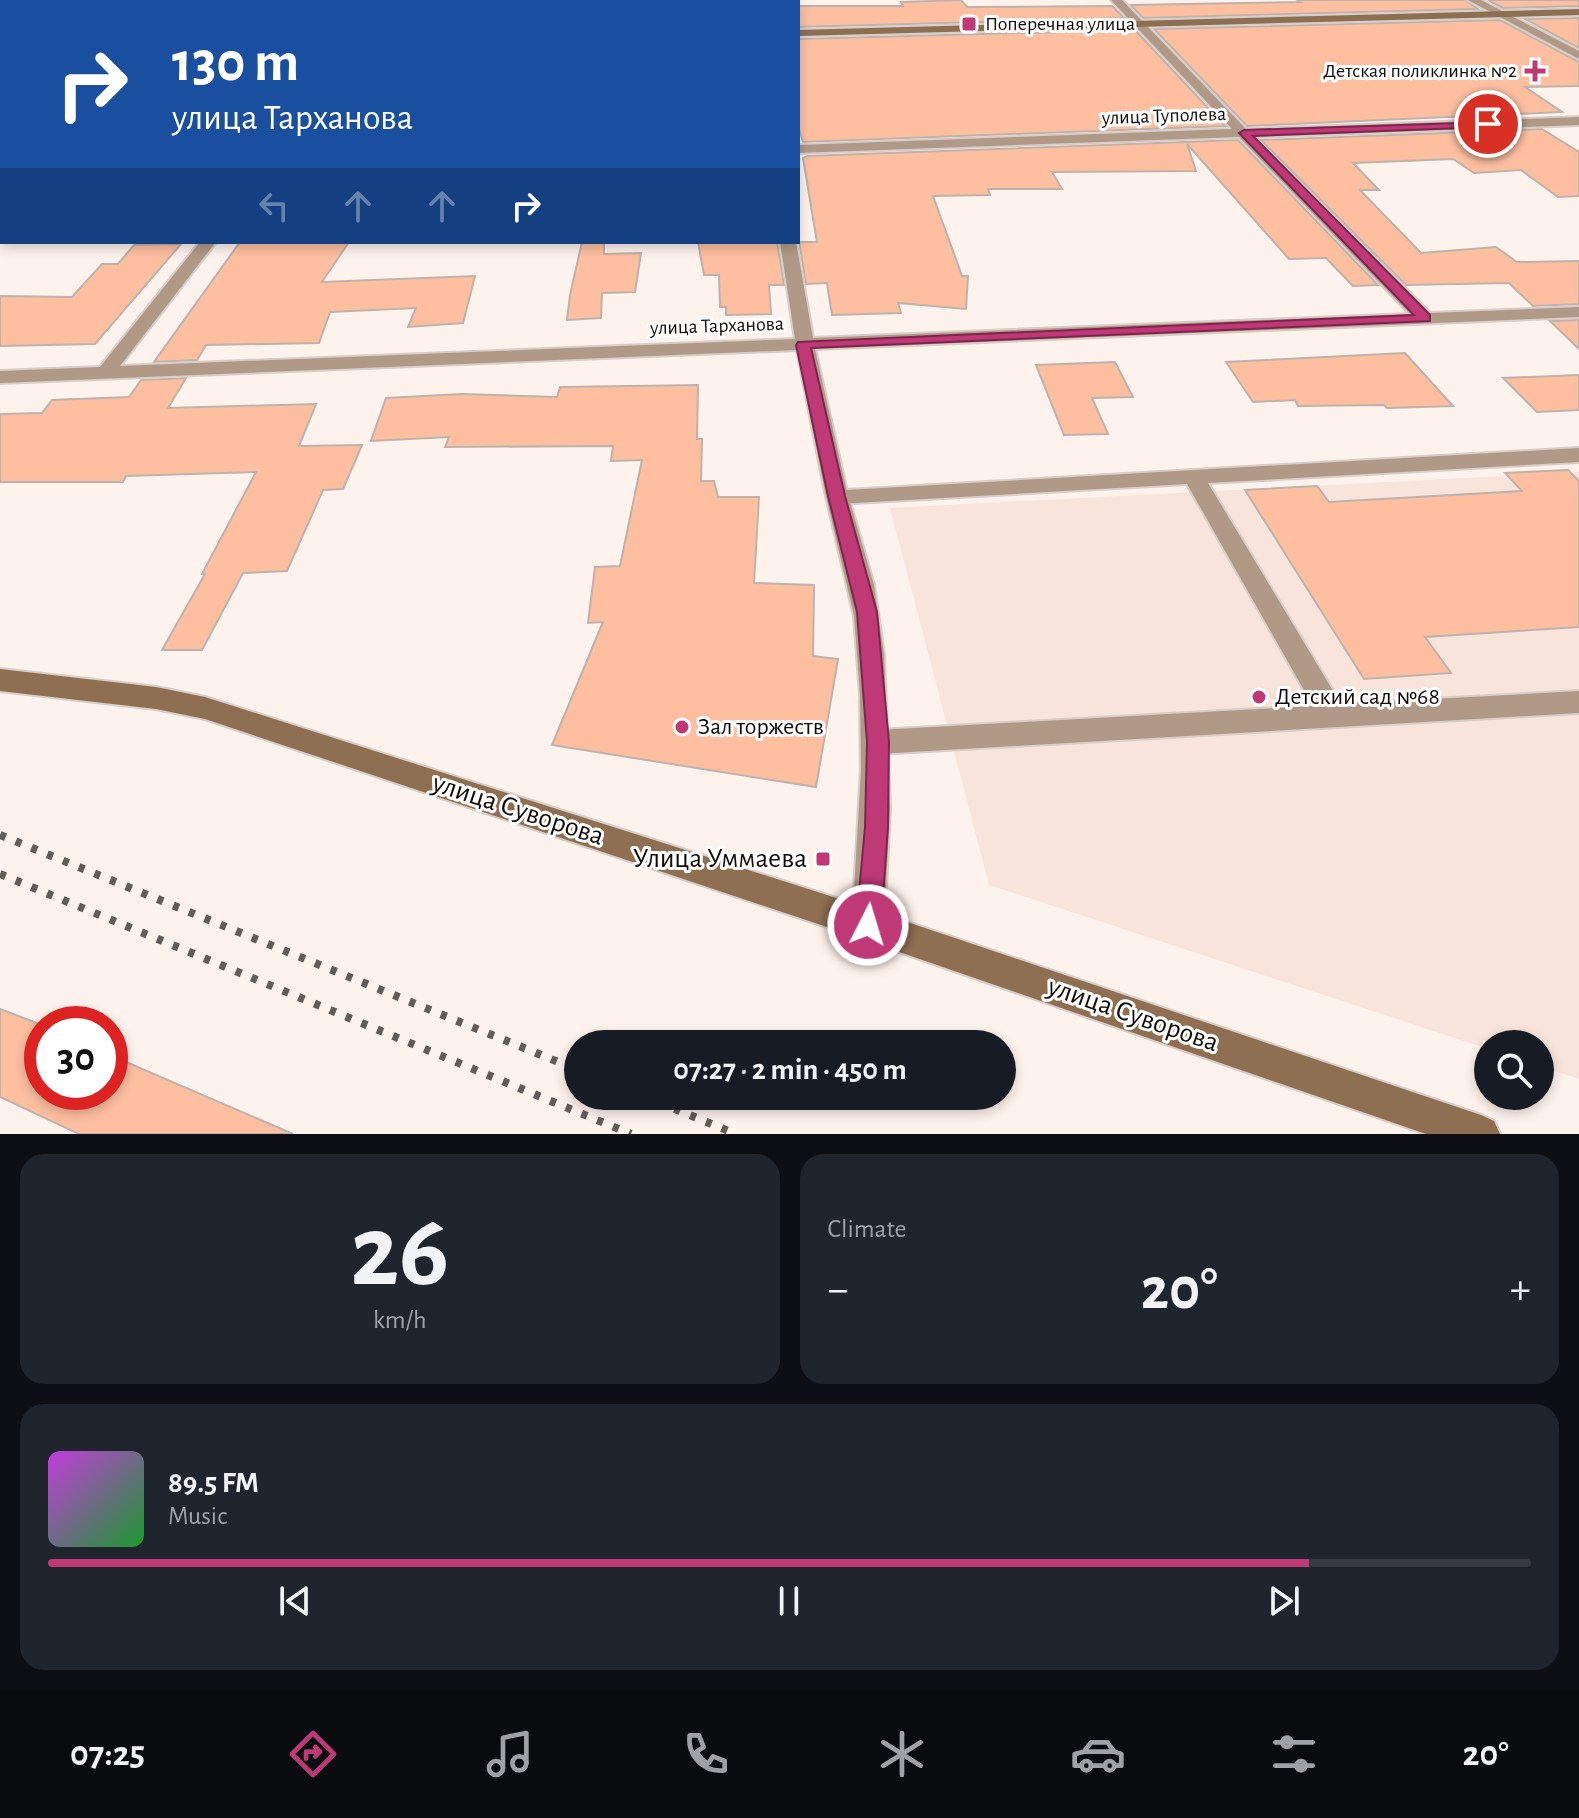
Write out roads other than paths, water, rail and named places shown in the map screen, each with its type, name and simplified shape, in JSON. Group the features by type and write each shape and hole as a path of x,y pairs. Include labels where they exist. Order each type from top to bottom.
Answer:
{"street":[{"path":"1116,0 1425,318"},
{"path":"1473,0 1579,56"},
{"path":"800,33 1579,12"},
{"name":"улица Туполева","path":"800,149 1579,121"},
{"path":"105,373 206,244"},
{"path":"788,244 803,345 867,612 878,742 876,827 868,925"},
{"name":"улица Тарханова","path":"0,377 1579,312"},
{"path":"837,496 1579,455"},
{"path":"1193,476 1333,716"},
{"name":"улица Суворова","path":"0,680 156,698 205,708 868,925 1481,1134"},
{"path":"878,742 1579,702"}],"railway":[{"path":"0,835 564,1064"},
{"path":"0,874 631,1134"},
{"path":"677,1110 736,1134"}],"place":[{"name":"Поперечная улица","path":"969,24"},
{"name":"Детская поликлинка №2","path":"1535,71"},
{"name":"Детский сад №68","path":"1259,697"},
{"name":"Зал торжеств","path":"682,727"},
{"name":"Улица Уммаева","path":"823,859"}]}
